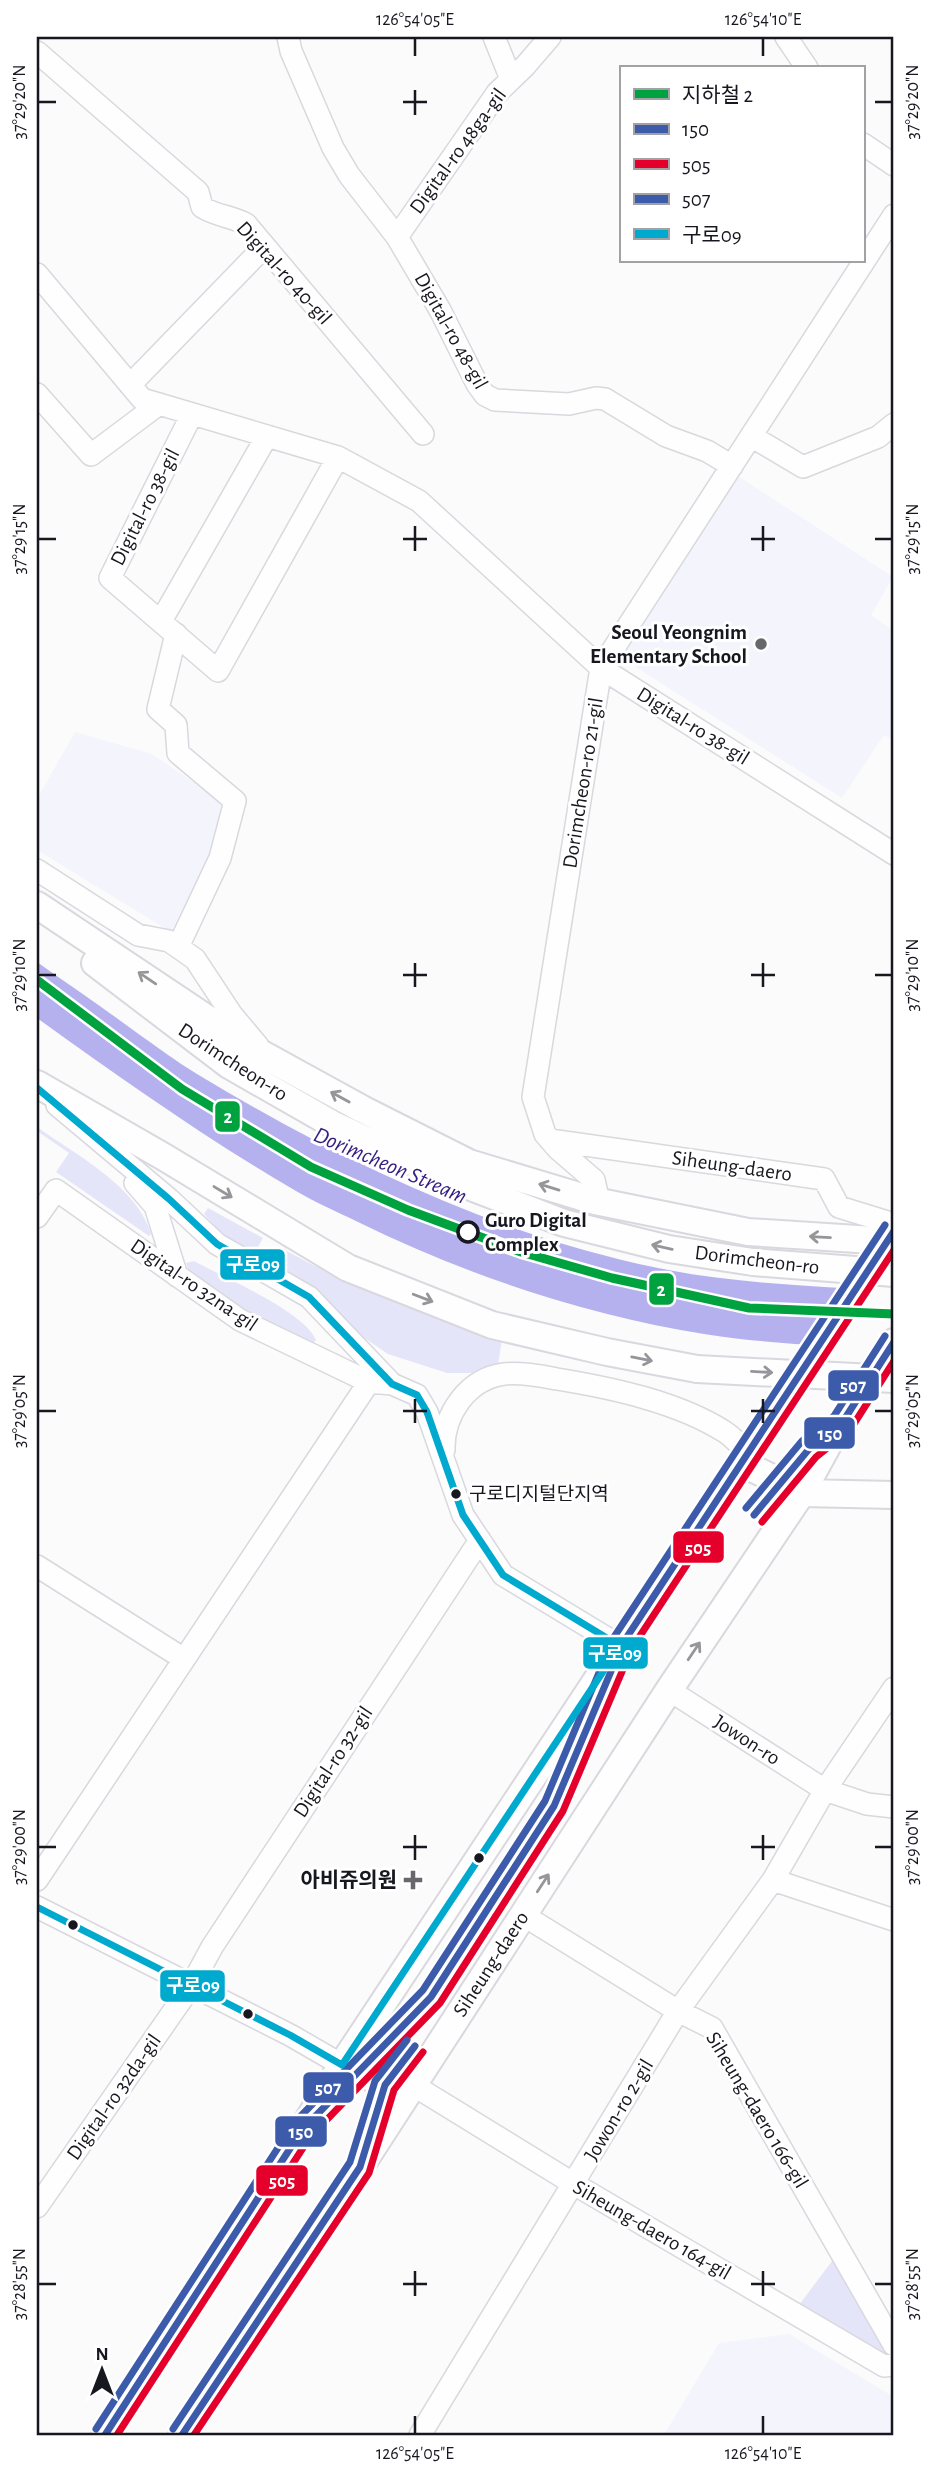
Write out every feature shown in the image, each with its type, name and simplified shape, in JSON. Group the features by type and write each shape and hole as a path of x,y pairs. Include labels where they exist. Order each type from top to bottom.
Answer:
{"main road":[{"path":"37,905 266,1056 362,1109 469,1163 599,1202 748,1232 890,1236"},
{"name":"Dorimcheon-ro","path":"37,920 229,1065 334,1125 440,1175 564,1223 669,1250 770,1265 894,1273"},
{"path":"37,1086 164,1157 348,1268 492,1325 607,1352 697,1369 894,1379"},
{"path":"105,2435 342,2065 890,1236"},
{"name":"Siheung-daero","path":"182,2435 409,2091 668,1689 802,1493 836,1430 894,1342"},
{"path":"745,1458 802,1493 894,1495"},
{"path":"342,2065 409,2091"}],"street":[{"name":"Digital-ro 48-gil","path":"288,37 291,51 333,148 349,174 397,237 485,395 495,400 569,404 596,398 605,399 666,436 707,451 732,466"},
{"path":"494,37 511,79"},
{"name":"Digital-ro 48ga-gil","path":"397,237 497,93 550,37"},
{"path":"786,37 806,66"},
{"name":"Digital-ro 40-gil","path":"37,52 198,192 202,207 215,215 232,217 246,225 423,434"},
{"path":"864,145 894,165"},
{"name":"Dorimcheon-ro 21-gil","path":"864,261 894,215"},
{"path":"130,385 264,247"},
{"name":"Dorimcheon-ro 21-gil","path":"599,1202 594,1180 545,1135 533,1097 601,668 864,262"},
{"name":"Digital-ro 38-gil","path":"37,274 142,399 338,457 418,501 601,668 894,854"},
{"path":"37,394 91,455 159,404"},
{"name":"Digital-ro 38-gil","path":"192,414 110,578 219,671 338,457"},
{"path":"751,436 803,467 878,437 894,424"},
{"path":"178,947 220,858 235,801 178,753 176,726 158,709 168,628 267,436"},
{"path":"37,870 138,935 169,941 195,959 232,1015 266,1056"},
{"path":"37,1086 169,1199 217,1244 309,1297 392,1384"},
{"path":"97,1139 155,1206 177,1276"},
{"name":"Siheung-daero","path":"550,1140 824,1179 839,1207 890,1236"},
{"name":"Digital-ro 32na-gil","path":"37,1217 56,1190 240,1320 369,1382 392,1384 417,1395 427,1412 444,1459"},
{"path":"620,1646 503,1574 463,1515 454,1496 444,1459 443,1438 450,1415 461,1397 476,1385 503,1374 537,1376 601,1387 679,1410 726,1432 745,1458"},
{"path":"37,1880 369,1382"},
{"name":"Digital-ro 32-gil","path":"191,1986 220,1936 480,1540"},
{"path":"37,1566 184,1659"},
{"path":"825,1790 894,1688"},
{"name":"Jowon-ro","path":"668,1689 825,1790 867,1804 894,1807"},
{"name":"Jowon-ro 2-gil","path":"420,2435 678,2011 773,1881 825,1790"},
{"path":"773,1881 894,1920"},
{"path":"37,1907 290,2035 342,2065"},
{"name":"Siheung-daero 166-gil","path":"523,1915 678,2011 712,2028 894,2345"},
{"name":"Digital-ro 32da-gil","path":"37,2207 191,1986"},
{"name":"Siheung-daero 164-gil","path":"409,2091 574,2184 884,2366 894,2365"}],"shaded area":[{"name":"Seoul Yeongnim Elementary School","path":"738,476 893,577 871,615 894,631 894,740 884,735 842,798 620,657"},
{"path":"75,732 152,754 224,803 210,856 171,932 37,850 37,799"},
{"path":"37,1127 86,1160 119,1187 144,1217 151,1234 149,1236 56,1172 69,1153 37,1131"},
{"path":"208,1208 263,1238 249,1263 204,1214"},
{"path":"285,1250 337,1277 391,1300 502,1339 498,1365 474,1373 447,1373 388,1354 273,1276"},
{"path":"194,1261 280,1307 309,1329 316,1340 313,1344 244,1312 189,1271 186,1263"},
{"path":"835,2257 894,2360 799,2305"},
{"path":"789,2334 894,2397 894,2435 664,2435 719,2343"}],"water":[{"name":"Dorimcheon Stream","path":"37,962 182,1065 251,1106 362,1164 477,1214 536,1235 658,1268 746,1281 894,1291 894,1349 751,1340 659,1326 527,1291 399,1241 311,1200 262,1171 164,1107 37,1018"}],"pier":[{"path":"218,1082 323,1141 442,1198 562,1239 657,1264 759,1279 713,1275 614,1256 543,1235 445,1200 339,1153 216,1084"},
{"path":"774,1280 894,1287 894,1352 799,1347 839,1286"}],"metro line":[{"name":"2","path":"37,980 182,1089 311,1167 408,1210 521,1252 612,1278 749,1308 894,1314"}],"transit line":[{"name":"구로09","path":"37,1088 169,1199 217,1244 309,1297 392,1384 417,1395 427,1412 463,1515 503,1575 620,1646 342,2065 290,2035 37,1907"},
{"name":"507","path":"96,2429 294,2123 423,1990 545,1801 614,1637 885,1225"},
{"name":"150","path":"105,2435 302,2130 431,1997 554,1806 623,1643 894,1231"},
{"name":"505","path":"117,2435 310,2137 440,2003 563,1811 632,1648 894,1250"},
{"name":"507","path":"746,1508 802,1441 834,1416 885,1336"},
{"name":"150","path":"754,1515 809,1449 842,1423 894,1342"},
{"name":"505","path":"762,1522 816,1457 850,1430 894,1361"},
{"name":"507","path":"173,2429 350,2162 375,2081 407,2040"},
{"name":"150","path":"182,2435 360,2167 385,2085 415,2046"},
{"name":"505","path":"194,2435 369,2173 394,2090 423,2052"}],"place":[{"name":"Seoul Yeongnim Elementary School","path":"761,644"},
{"name":"Guro Digital Complex","path":"468,1232"},
{"name":"구로디지털단지역","path":"456,1494"},
{"name":"아비쥬의원","path":"413,1880"}]}
